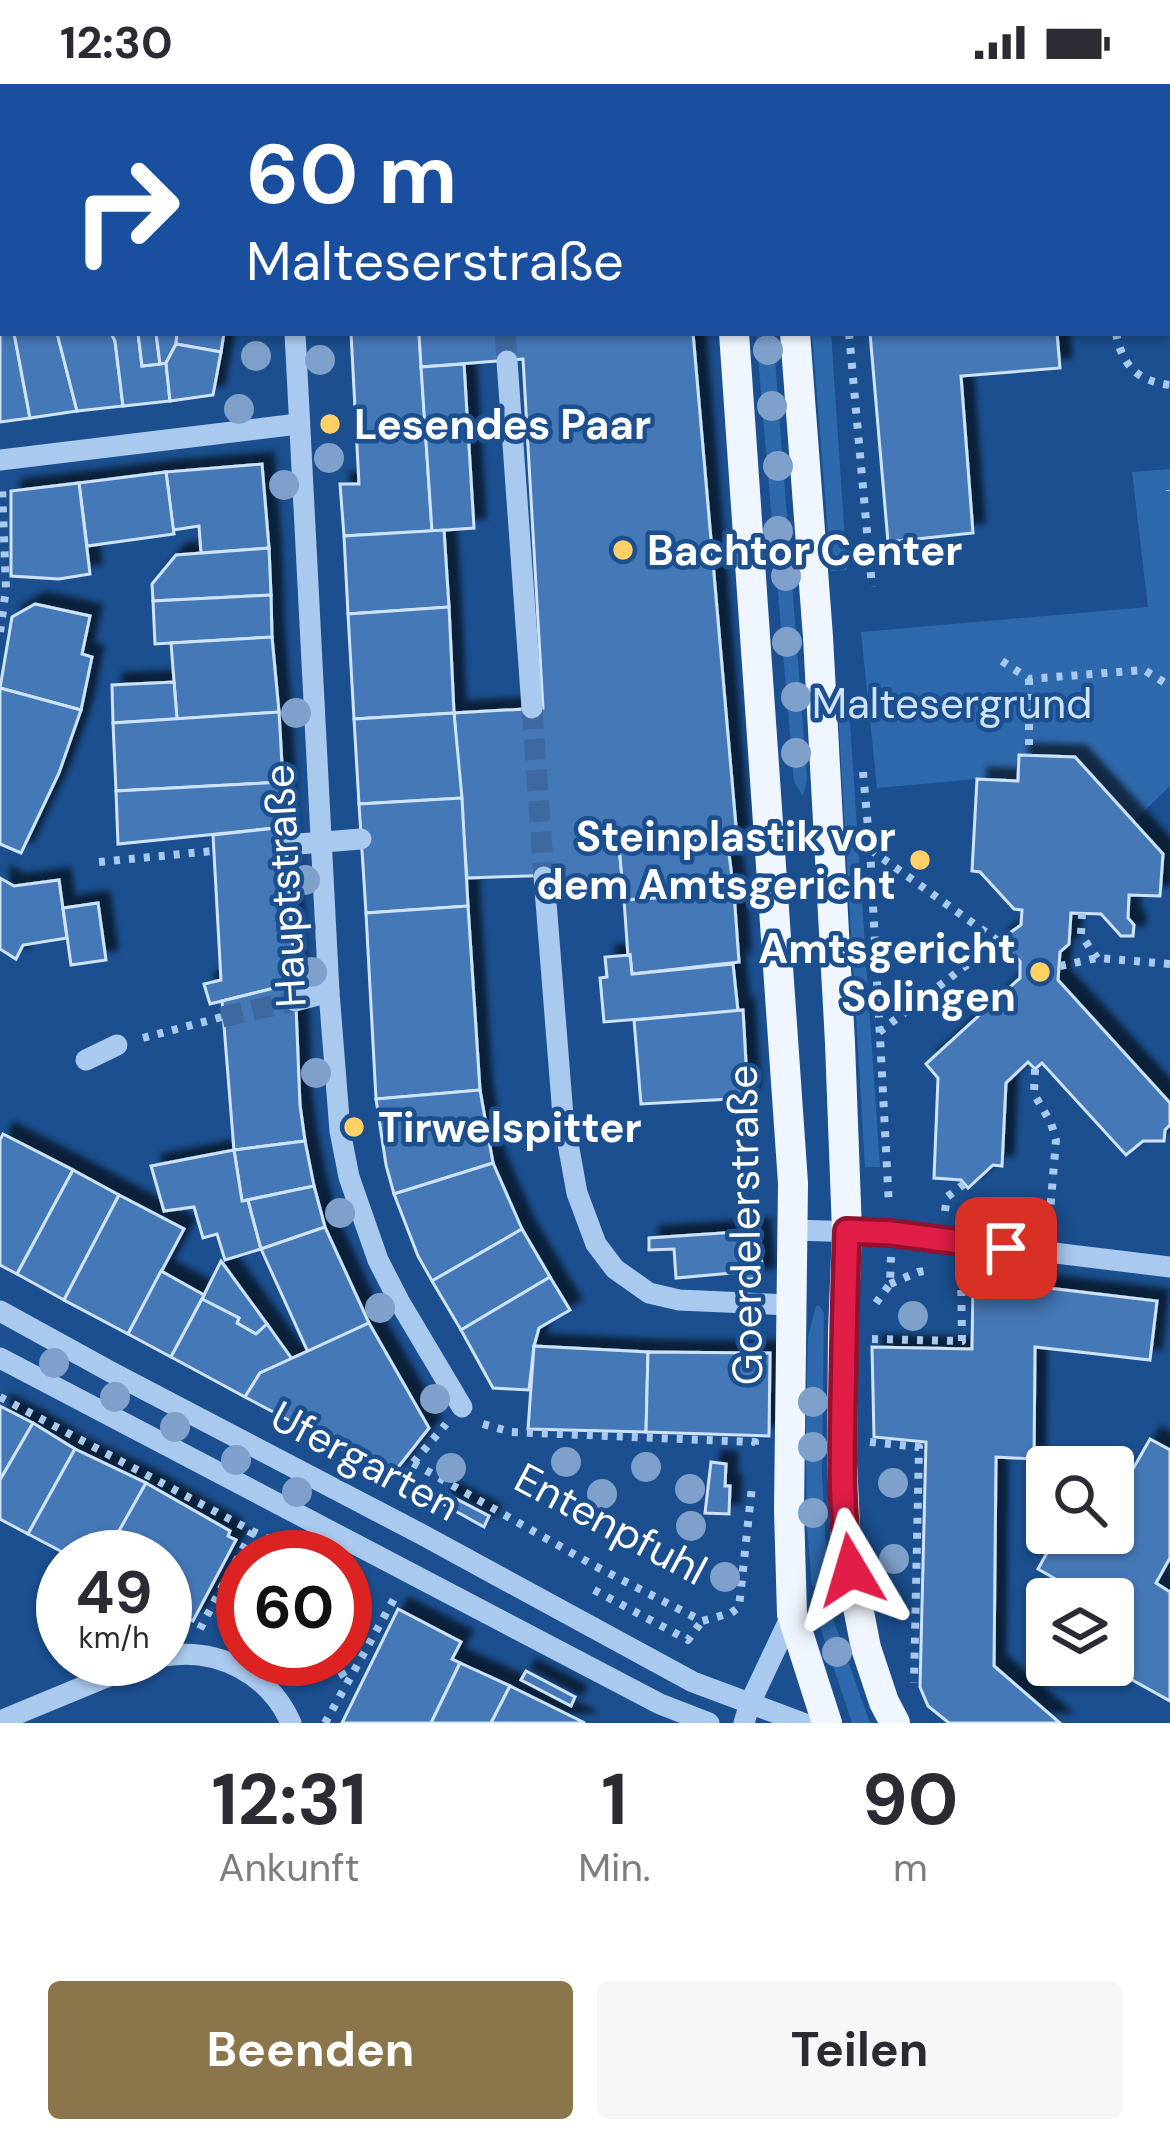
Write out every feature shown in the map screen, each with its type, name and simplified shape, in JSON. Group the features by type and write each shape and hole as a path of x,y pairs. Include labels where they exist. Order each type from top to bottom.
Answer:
{"main road":[{"name":"Goerdelerstraße","path":"734,336 793,1183 792,1614 827,1723"},
{"path":"795,336 818,637 847,1231 842,1462 846,1546 866,1648 895,1723"}],"street":[{"name":"Hauptstraße","path":"295,336 340,1131 349,1178 378,1259 462,1407"},
{"path":"507,361 532,708"},
{"path":"0,460 298,424"},
{"path":"286,845 361,839"},
{"path":"544,877 562,1116 577,1193 596,1244 615,1269 649,1293 680,1300 791,1305"},
{"path":"295,1001 329,992"},
{"path":"86,1060 117,1045"},
{"path":"793,1230 891,1233 1170,1267"},
{"name":"Ufergarten","path":"0,1311 422,1534 747,1713"},
{"name":"Ufergarten","path":"0,1358 660,1704 709,1723"},
{"name":"Goerdelerstraße","path":"747,1713 792,1614"},
{"path":"192,1653 225,1660 266,1684 291,1723"},
{"path":"0,1721 85,1686"},
{"path":"747,1713 803,1723"}],"path":[{"path":"849,336 872,587"},
{"path":"1117,336 1125,363 1139,375 1170,385"},
{"path":"0,460 6,589 0,632"},
{"path":"1002,661 1029,679 1144,670 1170,686"},
{"path":"1029,679 1029,755"},
{"path":"862,761 891,1233 890,1284 876,1304 870,1360"},
{"path":"870,849 998,941 879,1032"},
{"path":"99,862 213,851"},
{"path":"1082,913 1081,934 1097,958"},
{"path":"1060,966 1097,958 1170,964"},
{"path":"117,1045 222,1017"},
{"path":"1035,1070 1034,1094 1056,1140 1048,1226"},
{"path":"945,1211 950,1193 964,1184"},
{"path":"870,1340 962,1341 961,1268"},
{"path":"0,1397 250,1530"},
{"path":"400,1489 413,1463 462,1407"},
{"name":"Entenpfuhl","path":"413,1463 702,1621 731,1612 741,1603 755,1442 511,1432 486,1426 462,1407"},
{"path":"869,1422 869,1442 919,1447 914,1684 920,1698"},
{"path":"253,1530 271,1500"},
{"path":"585,1586 688,1640 702,1621"},
{"path":"192,1646 216,1599"},
{"path":"372,1640 394,1599"},
{"path":"325,1723 347,1686"}],"green space":[{"path":"756,336 773,336 807,780 803,796 794,782"},
{"path":"812,336 831,336 847,570 831,571"},
{"name":"Maltesergrund","path":"1170,469 1170,786 1134,821 1075,757 1019,755 1018,781 977,779 877,788 861,632 1148,607 1132,472"},
{"path":"837,694 848,694 880,1167 865,1167"},
{"path":"819,1305 824,1313 822,1473 828,1585 812,1586 807,1527 808,1337"},
{"path":"833,1619 870,1723 852,1723 818,1621"}],"building":[{"path":"0,336 15,336 30,418 0,422"},
{"path":"15,336 58,336 77,411 30,418"},
{"path":"58,336 112,336 123,406 77,411"},
{"path":"112,336 138,336 142,366 166,363 170,401 123,406"},
{"path":"138,336 156,336 160,364 142,366"},
{"path":"156,336 177,336 166,363 160,364"},
{"path":"177,336 224,336 221,352 176,344"},
{"path":"351,336 419,336 432,531 344,536 340,484 359,484"},
{"name":"Bachtor Center","path":"419,336 693,336 737,838 619,846 622,878 561,883 560,875 467,878 454,713 543,708 523,359 421,367"},
{"path":"870,336 1057,336 1060,368 961,376 973,533 888,542"},
{"path":"176,344 221,352 213,395 170,401 166,363"},
{"path":"464,364 474,528 432,531 421,367"},
{"path":"262,464 269,548 201,553 199,526 173,530 166,472"},
{"path":"166,472 174,534 87,546 79,483"},
{"path":"79,483 90,574 59,579 11,576 11,491"},
{"path":"444,530 449,607 348,614 344,536"},
{"path":"269,548 271,595 153,601 152,584 176,555"},
{"path":"271,595 272,637 155,644 153,601"},
{"path":"35,604 90,616 82,654 92,657 81,710 0,688 12,617"},
{"path":"449,607 454,713 354,719 348,614"},
{"path":"272,637 279,712 177,719 171,643"},
{"path":"174,682 177,719 113,723 112,685"},
{"path":"0,688 81,710 59,773 21,853 0,844"},
{"path":"279,712 283,782 116,791 113,723"},
{"path":"454,713 462,798 359,804 354,719"},
{"name":"Amtsgericht Solingen","path":"1019,755 1075,757 1163,854 1160,896 1129,895 1133,936 1121,936 1101,914 1071,913 1069,944 1060,952 1058,980 1170,1103 1170,1125 1164,1141 1143,1141 1126,1155 1042,1063 1035,1069 1028,1062 1006,1083 1002,1166 993,1165 968,1188 961,1180 934,1178 938,1078 926,1064 1020,978 1020,961 998,941 1021,925 1022,910 1014,909 980,872 972,871 977,779 1018,781"},
{"path":"283,782 285,827 118,844 116,791"},
{"path":"462,798 468,906 366,913 359,804"},
{"path":"285,827 295,983 210,1004 204,984 221,980 213,835"},
{"path":"727,838 734,893 624,900 619,846"},
{"path":"0,878 14,886 59,880 67,938 23,945 16,959 0,949"},
{"path":"734,893 739,962 632,974 624,900"},
{"path":"98,903 106,960 71,965 63,908"},
{"path":"468,906 480,1090 376,1099 366,913"},
{"path":"630,955 632,974 733,964 738,1011 604,1022 600,978 607,977 605,957"},
{"path":"295,983 305,1141 234,1150 222,1001"},
{"path":"743,1010 748,1098 641,1104 634,1020"},
{"path":"480,1090 493,1163 394,1194 376,1099"},
{"path":"3,1134 73,1170 17,1274 0,1265"},
{"path":"305,1141 314,1186 242,1201 234,1150"},
{"path":"234,1150 242,1201 248,1200 261,1249 225,1260 217,1234 203,1238 194,1207 164,1211 151,1166"},
{"path":"493,1163 522,1229 432,1281 394,1194"},
{"path":"73,1170 119,1195 64,1300 17,1274"},
{"path":"314,1186 325,1227 261,1249 248,1200"},
{"path":"119,1195 184,1229 128,1334 64,1300"},
{"path":"325,1227 369,1323 308,1352 261,1249"},
{"path":"522,1229 550,1277 461,1330 432,1281"},
{"path":"759,1230 763,1278 738,1280 737,1272 754,1271 752,1231"},
{"path":"752,1231 755,1271 676,1278 674,1249 649,1250 649,1238"},
{"path":"221,1261 267,1324 256,1334 237,1323 239,1318 202,1299"},
{"path":"161,1271 204,1295 171,1357 128,1334"},
{"path":"550,1277 570,1310 539,1328 529,1390 493,1388 461,1330"},
{"path":"973,1279 1157,1301 1150,1360 1035,1347 1034,1446 1026,1446 1026,1459 996,1457 994,1666 1060,1723 949,1723 928,1706 920,1687 926,1442 874,1437 872,1347 972,1349"},
{"path":"202,1299 239,1318 237,1323 256,1334 267,1324 292,1359 260,1373 245,1397 171,1357"},
{"path":"369,1323 429,1428 392,1475 245,1397 260,1373"},
{"path":"534,1346 648,1352 646,1432 528,1429"},
{"path":"648,1352 770,1353 769,1436 646,1432"},
{"path":"0,1406 33,1423 0,1480"},
{"path":"33,1423 75,1449 28,1534 0,1519 0,1480"},
{"path":"1150,1439 1170,1450 1170,1558 1156,1583 1170,1592 1170,1701 1134,1681 1134,1578 1054,1578 1038,1569 1046,1554 1134,1554 1134,1467"},
{"path":"75,1449 146,1483 120,1530 36,1530 36,1538 28,1534"},
{"path":"711,1462 726,1464 729,1514 705,1513"},
{"path":"146,1483 228,1530 216,1530 216,1578 193,1621 192,1530 119,1530"},
{"path":"445,1493 489,1516 484,1527 441,1503"},
{"path":"398,1609 461,1642 452,1659 460,1663 431,1723 342,1723 360,1686 372,1686 372,1662"},
{"path":"460,1663 510,1686 491,1723 431,1723"},
{"path":"526,1671 575,1697 571,1706 521,1680"},
{"path":"510,1686 585,1723 491,1723"}],"tunnel":[{"path":"505,336 507,361"},
{"path":"532,708 544,877"},
{"path":"222,1017 295,1001"}],"place":[{"name":"Lesendes Paar","path":"330,424"},
{"name":"Bachtor Center","path":"623,550"},
{"name":"Steinplastik vor dem Amtsgericht","path":"920,860"},
{"name":"Amtsgericht Solingen","path":"1040,972"},
{"name":"Tirwelspitter","path":"354,1127"}],"route":[{"path":"851,1570 842,1462 847,1231 1006,1248"}]}
